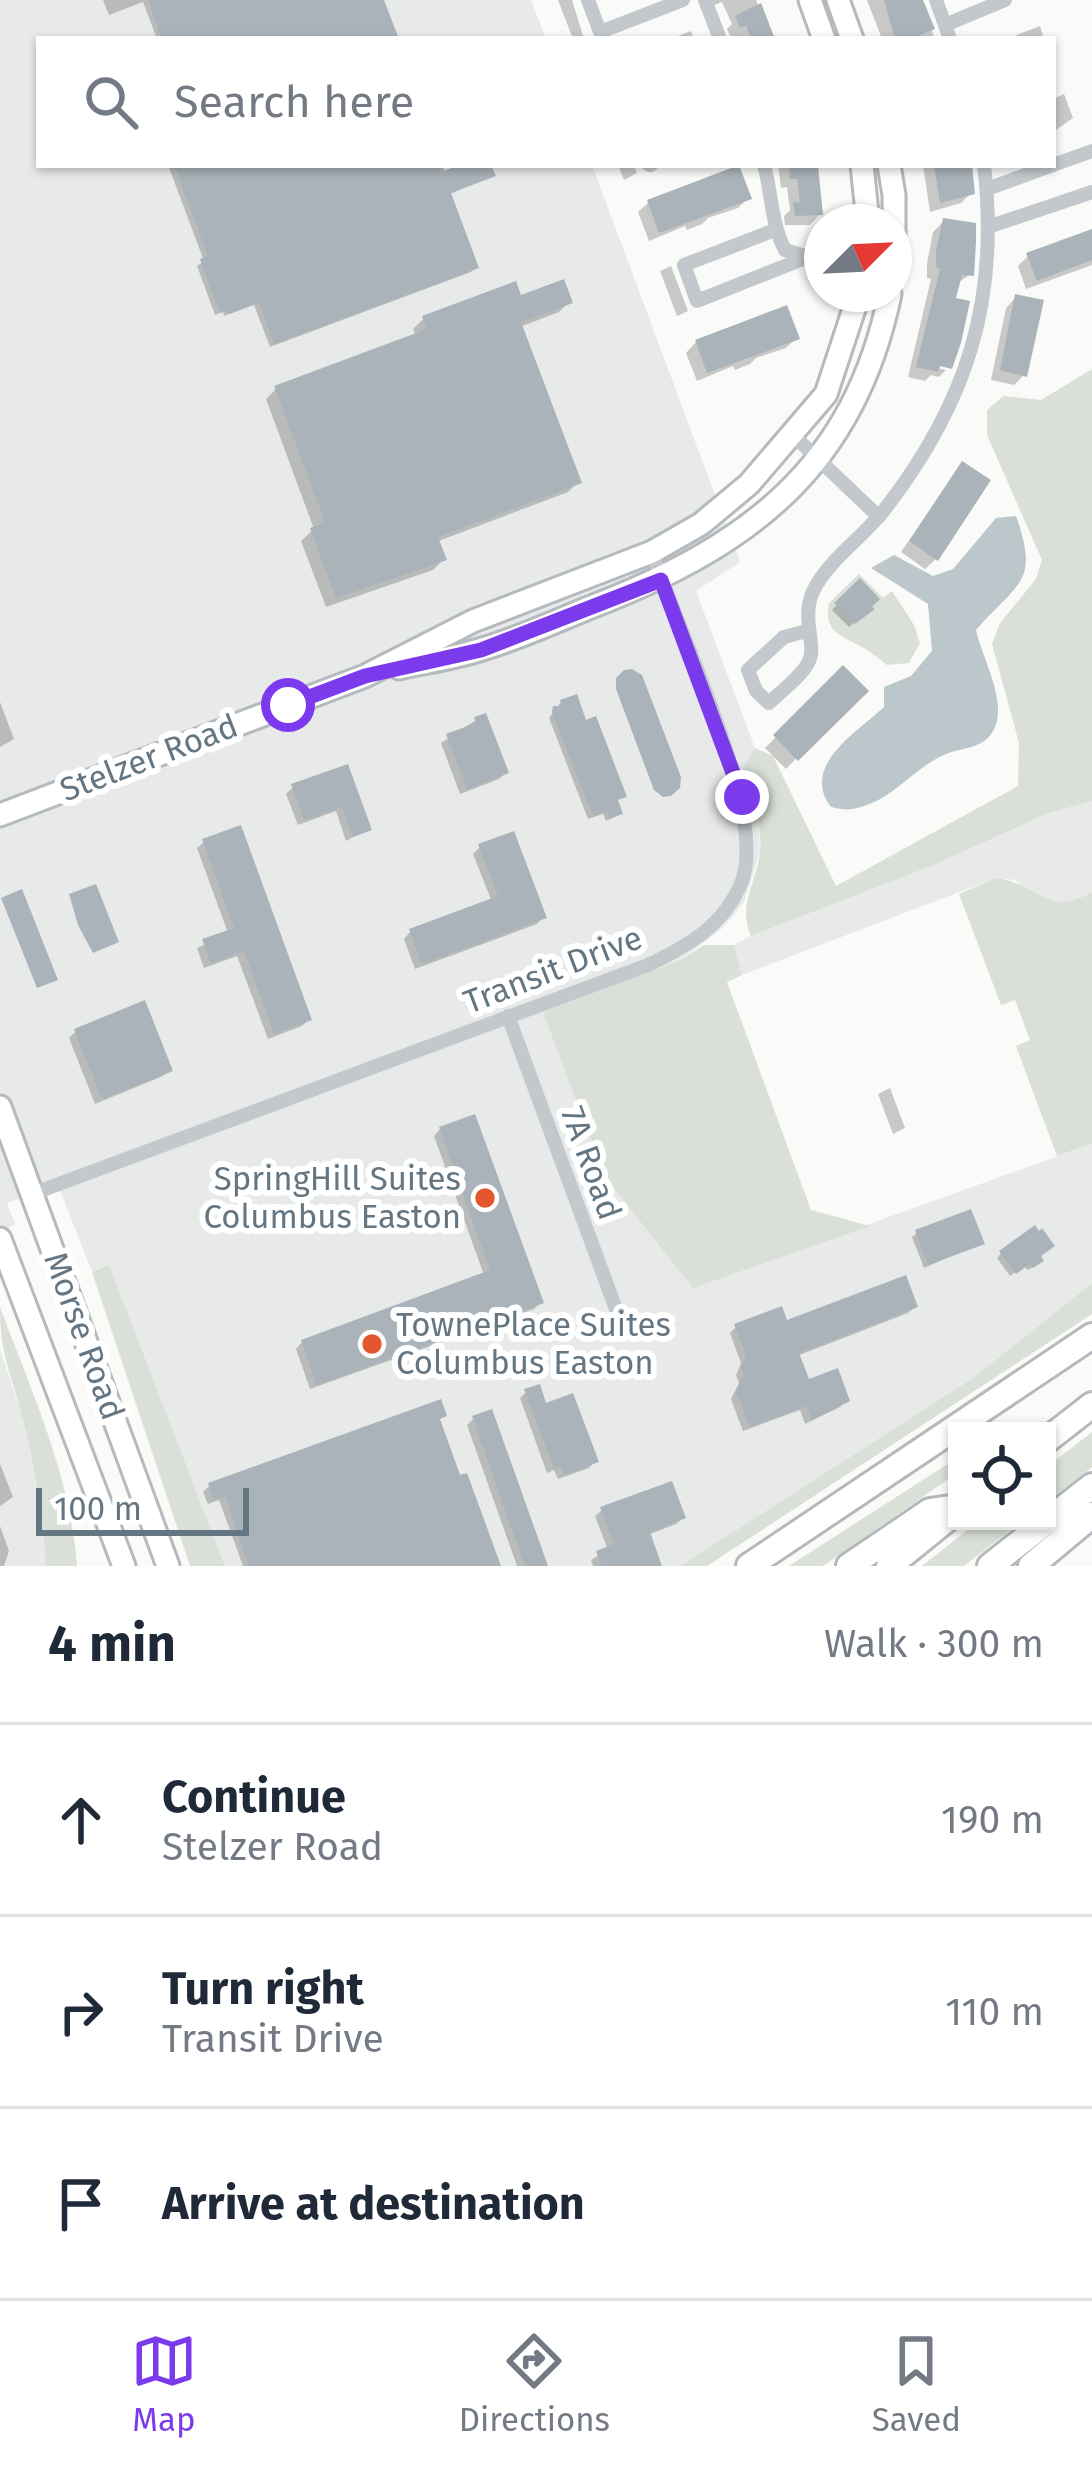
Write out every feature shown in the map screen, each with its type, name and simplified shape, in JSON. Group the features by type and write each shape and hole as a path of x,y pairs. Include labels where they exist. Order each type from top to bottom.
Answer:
{"highway":[{"path":"749,1566 1092,1336"},
{"path":"1056,1433 1092,1405"},
{"path":"990,1566 1092,1486"},
{"path":"849,1566 930,1511 948,1510"},
{"path":"1030,1566 1092,1515"},
{"path":"889,1566 948,1517"}],"main road":[{"path":"810,0 823,36"},
{"path":"838,0 851,36"},
{"path":"862,168 866,204"},
{"path":"890,168 894,204"},
{"name":"Stelzer Road","path":"0,815 365,676 473,621 652,552 701,524 749,484 826,394 853,312"},
{"name":"Stelzer Road","path":"365,676 481,650 661,580 707,556 763,515 818,459 851,412 879,347 886,312"},
{"name":"Morse Road","path":"0,1107 168,1566"},
{"name":"Morse Road","path":"0,1239 124,1566"}],"street":[{"path":"588,0 600,32 683,0"},
{"path":"705,0 719,36"},
{"path":"936,0 948,32 1005,0"},
{"path":"1056,164 1092,151"},
{"path":"765,168 775,230 785,250 804,257"},
{"path":"807,631 784,637 748,670 756,692 770,703 808,663 812,652 806,607 818,581 879,517 938,436 959,387 983,300 988,227 984,168"},
{"path":"987,189 1045,168"},
{"path":"988,227 1092,192"},
{"path":"775,230 684,266 697,301 804,259"},
{"path":"794,436 879,517"},
{"name":"Transit Drive","path":"32,1194 687,946 712,927 743,879 741,793 652,552"},
{"name":"7A Road","path":"508,1016 623,1328"}],"shaded area":[{"path":"0,0 531,0 545,36 36,36 36,168 593,168 740,562 696,591 755,748 744,766 759,822 760,852 744,902 725,926 681,960 694,1287 1092,1144 1092,1283 973,1378 680,1566 225,1566 108,1265 92,1272 58,1185 7,1203 15,1224 0,1233"},
{"path":"1092,369 1092,801 1046,814 934,865 751,936 746,914 760,841 744,766 755,748 773,756 836,886 1018,786 1019,743 992,644 1000,623 1036,579 1042,560 987,435 987,410 1003,396 1041,400"},
{"path":"1016,516 1025,569 1013,591 976,630 998,706 990,736 935,759 878,800 853,809 831,807 822,778 835,751 884,707 884,687 911,676 932,651 928,604 871,568 894,555 933,576 953,569 996,518"},
{"path":"859,574 883,598 892,591 914,625 920,643 909,663 887,665 831,627 829,603"},
{"path":"1092,801 1092,892 1078,900 1040,899 1015,880 996,878 742,975 734,945 751,936 934,865 1046,814"},
{"path":"996,878 1063,902 1092,892 1092,1144 1057,1156 1016,1046 1030,1040 1015,1000 1001,1005 959,894"},
{"path":"704,945 734,945 742,975 727,982 811,1210 870,1226 693,1288 605,1177 543,1012 681,960"},
{"path":"109,1265 225,1566 190,1566 92,1272"},
{"path":"1092,1283 1092,1314 707,1566 680,1566 973,1378"},
{"path":"0,1307 58,1467 77,1566 46,1566 35,1473 4,1351"},
{"path":"0,1349 21,1413 42,1506 46,1566 0,1566"},
{"path":"1092,1432 1092,1467 1056,1495 1056,1460"},
{"path":"948,1464 948,1479 823,1566 789,1566"},
{"path":"968,1530 1010,1530 964,1566 922,1566"}],"building":[{"path":"148,0 384,0 398,36 161,36"},
{"path":"884,0 923,0 935,29 920,36 894,36"},
{"path":"761,3 774,36 750,36 735,16"},
{"path":"175,168 439,168 441,172 492,168 496,176 451,193 479,268 274,344 259,302 220,313 200,259 208,256"},
{"path":"731,168 740,168 752,199 659,233 647,200"},
{"path":"789,168 818,168 822,204 804,204 804,216 795,216 793,203 800,202 797,179 790,179"},
{"path":"934,168 972,168 975,194 940,203"},
{"path":"943,218 976,223 976,242 974,276 962,275 956,298 970,301 961,343 952,369 940,366 938,372 916,367 940,269 936,252"},
{"path":"1092,229 1092,260 1037,281 1026,253"},
{"path":"564,279 573,303 521,322 582,483 438,537 447,560 336,598 310,528 325,522 274,386 427,329 422,316 516,281 521,295"},
{"path":"1015,294 1044,300 1027,377 1000,370"},
{"path":"787,305 800,339 707,373 695,340"},
{"path":"962,461 991,480 938,561 909,541"},
{"path":"860,578 880,599 855,624 834,603"},
{"path":"843,665 869,691 798,761 773,735"},
{"path":"624,670 642,675 681,777 680,788 671,796 663,797 654,790 616,689 616,678"},
{"path":"577,694 586,720 596,716 627,797 618,800 623,814 610,818 607,811 593,816 552,712 553,706 562,706 560,700"},
{"path":"486,713 509,773 467,789 446,734 476,723 474,717"},
{"path":"348,764 372,830 353,837 342,807 304,820 291,784"},
{"path":"241,825 312,1020 274,1034 244,951 211,963 202,939 234,928 202,839"},
{"path":"514,831 547,918 422,964 409,929 498,896 478,844"},
{"path":"96,884 119,942 93,953 69,894"},
{"path":"22,889 58,980 37,988 1,898"},
{"path":"145,1000 173,1071 102,1099 74,1029"},
{"name":"SpringHill Suites Columbus Easton","path":"475,1114 544,1303 317,1385 301,1340 490,1270 439,1127"},
{"path":"971,1209 985,1244 928,1265 915,1230"},
{"path":"1035,1225 1055,1246 1041,1256 1044,1261 1016,1274 999,1251"},
{"path":"906,1275 918,1307 799,1353 809,1379 838,1368 850,1401 812,1420 806,1406 750,1427 736,1391 746,1355 734,1324 782,1306 787,1320"},
{"path":"540,1384 546,1403 573,1393 599,1462 564,1475 561,1466 554,1468 524,1389"},
{"path":"441,1399 447,1416 440,1419 460,1475 467,1473 501,1566 249,1566 225,1496 214,1500 208,1483"},
{"path":"492,1409 548,1566 525,1566 472,1416"},
{"path":"672,1481 686,1518 650,1532 662,1566 601,1566 596,1551 614,1544 600,1507"}],"place":[{"name":"SpringHill Suites Columbus Easton","path":"485,1198"},
{"name":"TownePlace Suites Columbus Easton","path":"372,1344"}],"route":[{"path":"288,705 365,676 481,650 661,580 742,797"}]}
